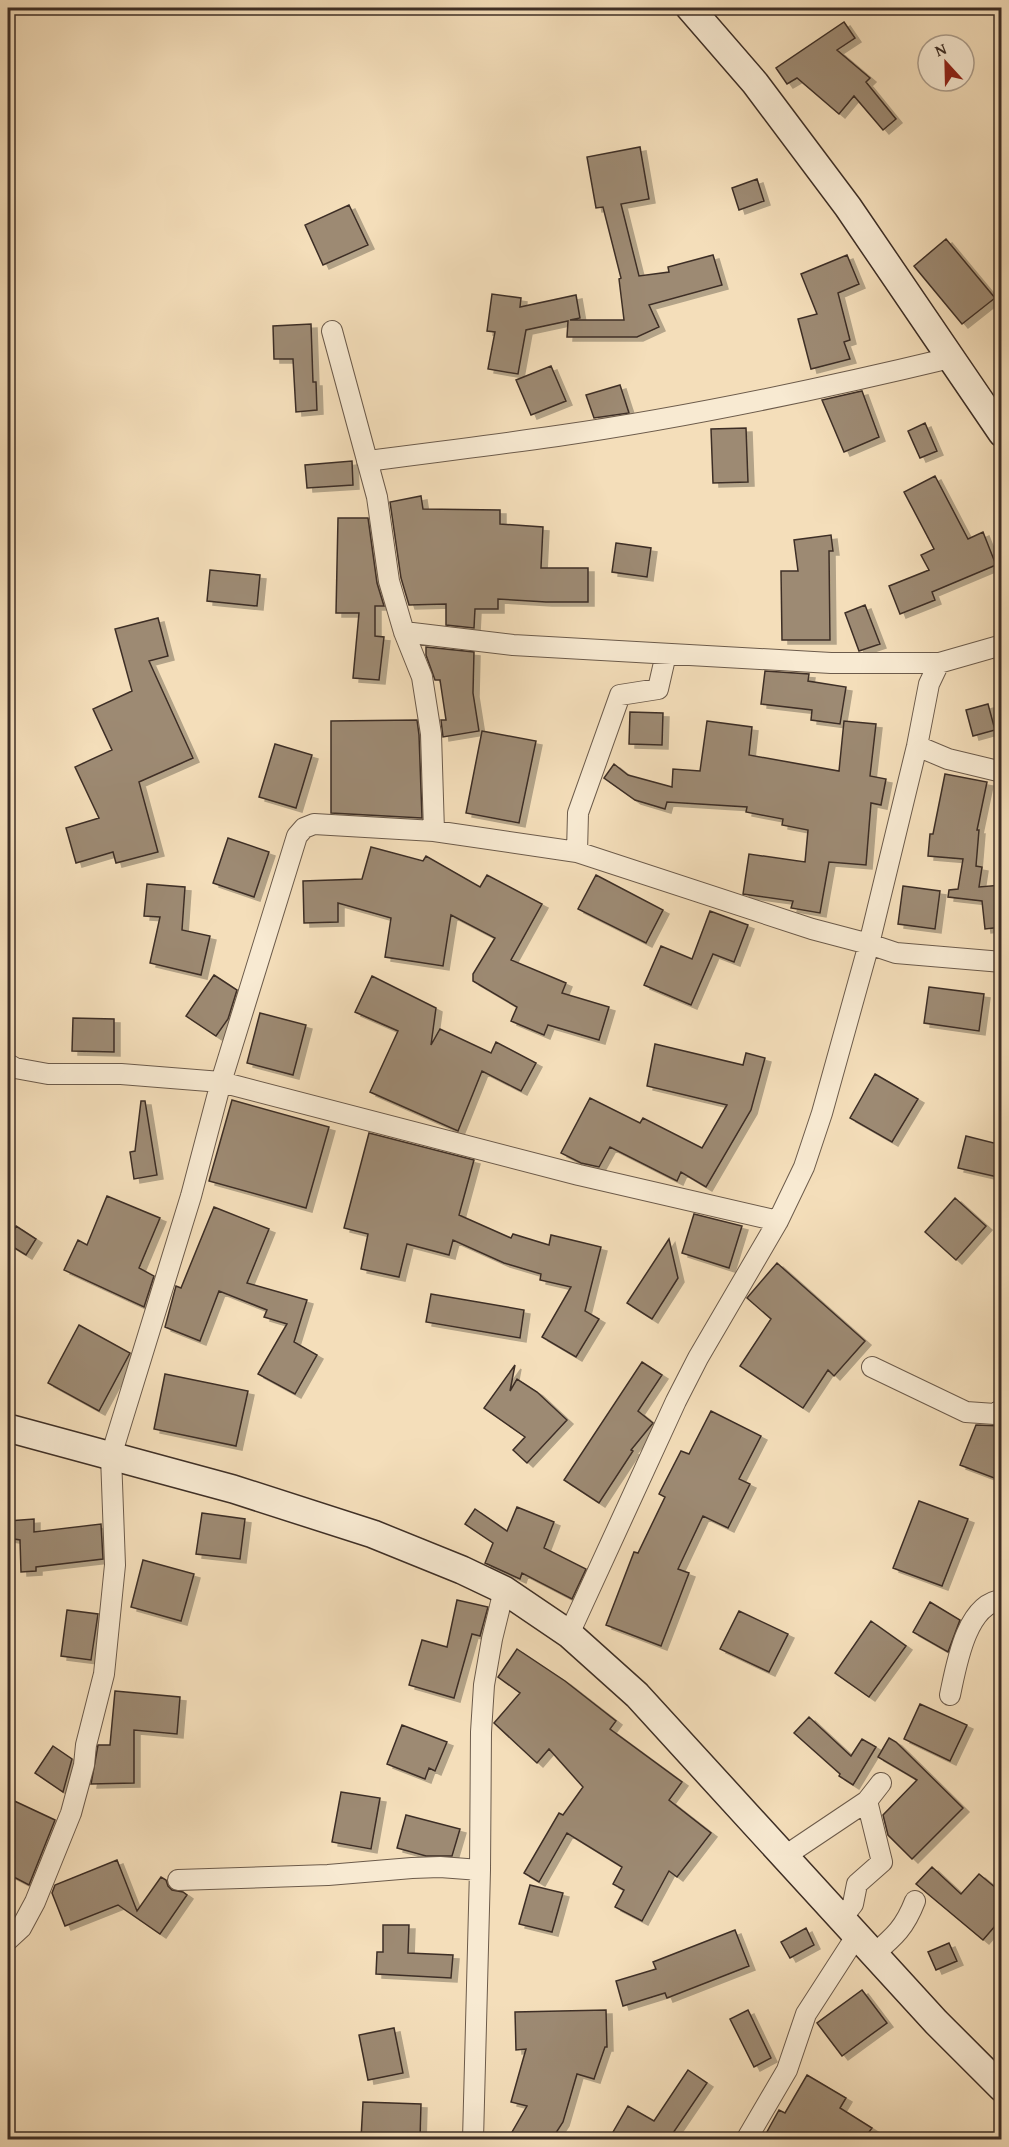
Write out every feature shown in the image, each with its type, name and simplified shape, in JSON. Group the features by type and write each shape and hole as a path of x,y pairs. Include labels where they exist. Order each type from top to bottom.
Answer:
{"main road":[{"path":"690,8 755,83 848,207 1002,433"},
{"path":"8,1428 233,1489 373,1534 462,1570 504,1590 569,1634 637,1695 936,2022 997,2076"}],"street":[{"path":"332,331 377,497 389,580 404,632 422,677 431,735 434,831"},
{"path":"367,461 559,436 730,406 950,358"},
{"path":"404,632 513,645 831,663 939,663 1002,645"},
{"path":"577,852 578,813 620,695 658,689 666,654"},
{"path":"569,1634 676,1401 698,1358 778,1221 804,1167 822,1113 869,944 917,746 929,684 939,663"},
{"path":"917,746 948,759 1002,772"},
{"path":"8,1940 21,1928 35,1902 71,1813 84,1765 86,1745 104,1674 115,1565 111,1456 191,1196 221,1082 297,836 304,828 314,824 434,831 577,852 812,929 896,953 1002,962"},
{"path":"8,1064 15,1068 48,1074 121,1074 221,1082 579,1175 778,1221"},
{"path":"872,1367 966,1412 995,1414 1002,1409"},
{"path":"473,2139 481,1732 484,1685 504,1590"},
{"path":"950,1695 959,1653 969,1629 984,1606 992,1601 1002,1600"},
{"path":"785,1856 867,1801 881,1783"},
{"path":"746,2139 787,2070 806,2014 858,1936 853,1904 858,1884 882,1862 867,1801"},
{"path":"178,1880 328,1875 422,1868 480,1870"},
{"path":"858,1936 894,1937 908,1919 915,1901"}],"building":[{"path":"844,22 855,38 837,50 870,78 866,82 896,119 883,130 854,96 839,114 797,78 787,84 776,68"},
{"path":"640,147 649,199 621,204 639,276 669,272 668,267 713,255 722,285 649,305 659,327 637,337 567,337 568,321 526,330 518,374 488,369 495,332 487,331 492,294 521,298 520,307 576,295 580,318 570,320 624,320 619,279 621,278 603,207 596,208 587,157"},
{"path":"757,179 764,201 739,210 732,188"},
{"path":"349,205 368,245 323,265 305,225"},
{"path":"946,239 995,298 962,324 914,266"},
{"path":"847,255 859,284 838,293 850,340 844,342 850,359 811,369 798,319 817,314 801,274"},
{"path":"311,324 313,382 316,382 317,410 296,412 293,359 274,359 273,326"},
{"path":"551,366 566,401 531,415 516,380"},
{"path":"620,385 629,413 594,418 586,395"},
{"path":"862,391 879,437 844,452 822,400"},
{"path":"925,423 937,451 920,458 908,431"},
{"path":"746,428 748,482 713,483 711,429"},
{"path":"352,461 353,485 307,488 305,465"},
{"path":"935,476 968,539 983,532 996,565 932,592 935,600 900,614 889,586 929,570 921,555 934,549 904,492"},
{"path":"421,496 423,509 500,510 500,524 543,527 541,568 588,568 588,602 498,599 498,609 475,609 474,628 446,625 446,604 409,605 401,578 390,502"},
{"path":"338,518 368,518 377,583 384,606 375,606 375,636 384,637 379,680 353,678 359,613 336,613"},
{"path":"831,535 833,551 829,551 830,640 782,640 781,571 798,571 794,540"},
{"path":"616,543 651,548 647,577 612,572"},
{"path":"210,570 260,575 257,606 207,601"},
{"path":"865,605 880,644 859,651 845,613"},
{"path":"158,618 168,656 149,661 193,758 139,782 158,852 116,863 113,852 76,863 66,828 99,818 75,767 112,750 93,709 132,691 115,629"},
{"path":"426,647 474,652 473,693 479,731 443,737 441,720 446,720 440,680 435,680 426,655"},
{"path":"765,671 809,674 808,681 846,687 840,724 811,720 812,710 761,704"},
{"path":"988,704 995,730 973,736 966,710"},
{"path":"630,712 663,713 662,745 629,744"},
{"path":"417,720 422,818 331,813 331,721"},
{"path":"707,721 752,727 749,755 839,771 844,721 876,724 870,776 886,779 881,805 871,803 866,865 829,862 820,913 791,908 793,901 743,894 749,854 805,862 808,830 782,825 783,819 746,812 747,807 667,802 665,809 635,800 604,778 614,764 628,775 672,787 673,769 700,771"},
{"path":"482,731 536,741 519,823 466,813"},
{"path":"275,744 312,755 296,808 259,797"},
{"path":"945,774 987,782 977,830 979,830 976,866 982,867 979,887 1002,885 1002,927 985,929 982,901 948,897 949,890 958,889 963,859 928,856 930,834 933,834"},
{"path":"228,838 269,852 254,897 213,883"},
{"path":"371,847 423,861 426,856 480,887 487,875 542,904 511,960 566,983 562,993 609,1007 599,1040 548,1025 544,1035 511,1021 517,1007 473,981 473,974 495,938 451,915 443,966 385,957 391,918 338,903 338,922 304,923 303,881 362,879"},
{"path":"596,875 663,910 646,943 578,909"},
{"path":"147,884 185,887 182,930 210,936 201,975 150,963 160,917 144,916"},
{"path":"903,886 940,891 935,929 898,924"},
{"path":"710,911 748,925 734,962 713,954 691,1005 644,985 661,946 692,959"},
{"path":"214,975 237,990 228,1019 216,1036 186,1016"},
{"path":"372,976 436,1008 431,1045 440,1029 491,1053 496,1042 536,1063 521,1091 482,1071 458,1131 370,1092 398,1031 355,1012"},
{"path":"929,987 984,994 979,1031 924,1023"},
{"path":"260,1013 306,1025 293,1075 247,1063"},
{"path":"73,1018 114,1019 114,1052 72,1051"},
{"path":"655,1044 743,1065 746,1053 765,1058 751,1110 706,1187 681,1172 677,1181 610,1147 599,1167 581,1163 561,1153 590,1098 640,1123 643,1118 702,1148 727,1105 647,1086"},
{"path":"875,1074 918,1099 892,1142 850,1118"},
{"path":"232,1100 329,1127 306,1208 209,1181"},
{"path":"141,1101 145,1101 157,1175 134,1179 130,1152 135,1151"},
{"path":"369,1133 474,1160 459,1215 511,1238 513,1234 549,1245 551,1235 601,1247 585,1311 599,1319 576,1357 542,1337 571,1287 540,1280 541,1274 504,1263 453,1240 449,1255 407,1244 399,1277 361,1269 368,1234 344,1228"},
{"path":"966,1136 1002,1145 1002,1178 958,1168"},
{"path":"107,1196 160,1218 139,1268 154,1276 144,1307 64,1270 78,1240 87,1245"},
{"path":"955,1198 986,1226 956,1260 925,1232"},
{"path":"214,1207 269,1229 247,1283 307,1300 294,1342 317,1355 295,1394 258,1374 287,1324 264,1317 267,1310 219,1291 200,1341 165,1327 176,1286 181,1288"},
{"path":"694,1214 742,1226 729,1268 682,1253"},
{"path":"16,1226 36,1239 26,1255 8,1244"},
{"path":"669,1239 678,1278 652,1319 627,1303"},
{"path":"777,1263 865,1341 834,1376 828,1370 803,1408 740,1366 771,1319 747,1298"},
{"path":"431,1294 524,1310 520,1338 426,1322"},
{"path":"79,1325 130,1353 99,1411 48,1383"},
{"path":"642,1362 662,1375 638,1411 653,1423 631,1450 633,1451 599,1503 564,1480"},
{"path":"515,1365 510,1391 517,1379 537,1392 567,1420 527,1463 513,1450 525,1437 484,1408"},
{"path":"165,1374 248,1391 236,1446 154,1429"},
{"path":"711,1411 761,1436 739,1479 750,1484 728,1528 703,1516 678,1569 689,1573 661,1646 606,1625 634,1552 638,1553 665,1497 659,1494 681,1451 689,1454"},
{"path":"976,1425 1002,1426 1002,1481 960,1465"},
{"path":"919,1501 968,1519 942,1586 893,1568"},
{"path":"517,1507 554,1522 544,1548 586,1569 572,1599 522,1573 520,1579 485,1563 493,1543 465,1524 475,1509 507,1531"},
{"path":"202,1513 245,1519 240,1559 196,1554"},
{"path":"34,1519 34,1532 101,1524 103,1559 36,1567 36,1571 21,1572 20,1540 8,1538 8,1521"},
{"path":"143,1560 194,1574 181,1621 131,1607"},
{"path":"457,1600 488,1607 480,1636 472,1634 454,1698 409,1685 422,1640 447,1647"},
{"path":"930,1602 960,1620 948,1652 913,1632"},
{"path":"67,1610 98,1614 91,1660 61,1656"},
{"path":"739,1611 788,1634 769,1672 720,1649"},
{"path":"871,1621 906,1646 869,1697 835,1673"},
{"path":"517,1649 565,1681 616,1721 610,1729 682,1782 669,1800 711,1833 677,1877 669,1871 642,1921 615,1907 624,1890 613,1884 622,1867 567,1833 539,1882 524,1873 559,1813 563,1815 583,1787 549,1749 537,1763 494,1723 520,1693 498,1677"},
{"path":"115,1691 180,1697 177,1734 134,1730 134,1783 91,1784 98,1745 110,1745"},
{"path":"920,1704 967,1725 950,1761 904,1739"},
{"path":"809,1717 851,1756 862,1739 876,1747 853,1785 839,1776 840,1774 794,1733"},
{"path":"402,1725 447,1742 435,1771 429,1768 425,1779 387,1764"},
{"path":"889,1738 896,1742 963,1808 912,1859 888,1835 883,1815 917,1780 878,1757"},
{"path":"53,1746 72,1759 63,1792 35,1773"},
{"path":"341,1792 380,1798 371,1849 332,1842"},
{"path":"8,1798 55,1820 29,1885 8,1874"},
{"path":"406,1815 460,1829 452,1856 426,1856 397,1848"},
{"path":"117,1860 137,1911 161,1877 166,1880 172,1890 187,1895 160,1934 118,1905 65,1926 52,1893 55,1885"},
{"path":"932,1867 961,1894 979,1874 1002,1893 1002,1918 983,1940 916,1884"},
{"path":"530,1885 563,1893 552,1932 519,1924"},
{"path":"383,1925 409,1925 408,1953 453,1955 451,1978 376,1974 377,1952 383,1952"},
{"path":"806,1928 814,1945 790,1958 781,1942"},
{"path":"735,1930 749,1966 667,1998 665,1993 623,2006 616,1981 656,1969 653,1962"},
{"path":"949,1943 957,1961 936,1970 928,1952"},
{"path":"862,1990 887,2023 842,2056 817,2023"},
{"path":"606,2010 607,2047 605,2047 594,2079 577,2074 563,2122 552,2139 508,2139 527,2106 511,2102 526,2049 516,2050 515,2012"},
{"path":"748,2010 771,2058 754,2067 730,2019"},
{"path":"394,2028 403,2073 368,2080 359,2035"},
{"path":"688,2070 707,2083 669,2139 609,2139 628,2106 654,2121"},
{"path":"807,2075 846,2098 840,2108 872,2128 864,2139 763,2139 779,2110 785,2113"},
{"path":"363,2102 421,2104 420,2139 361,2139"}]}
